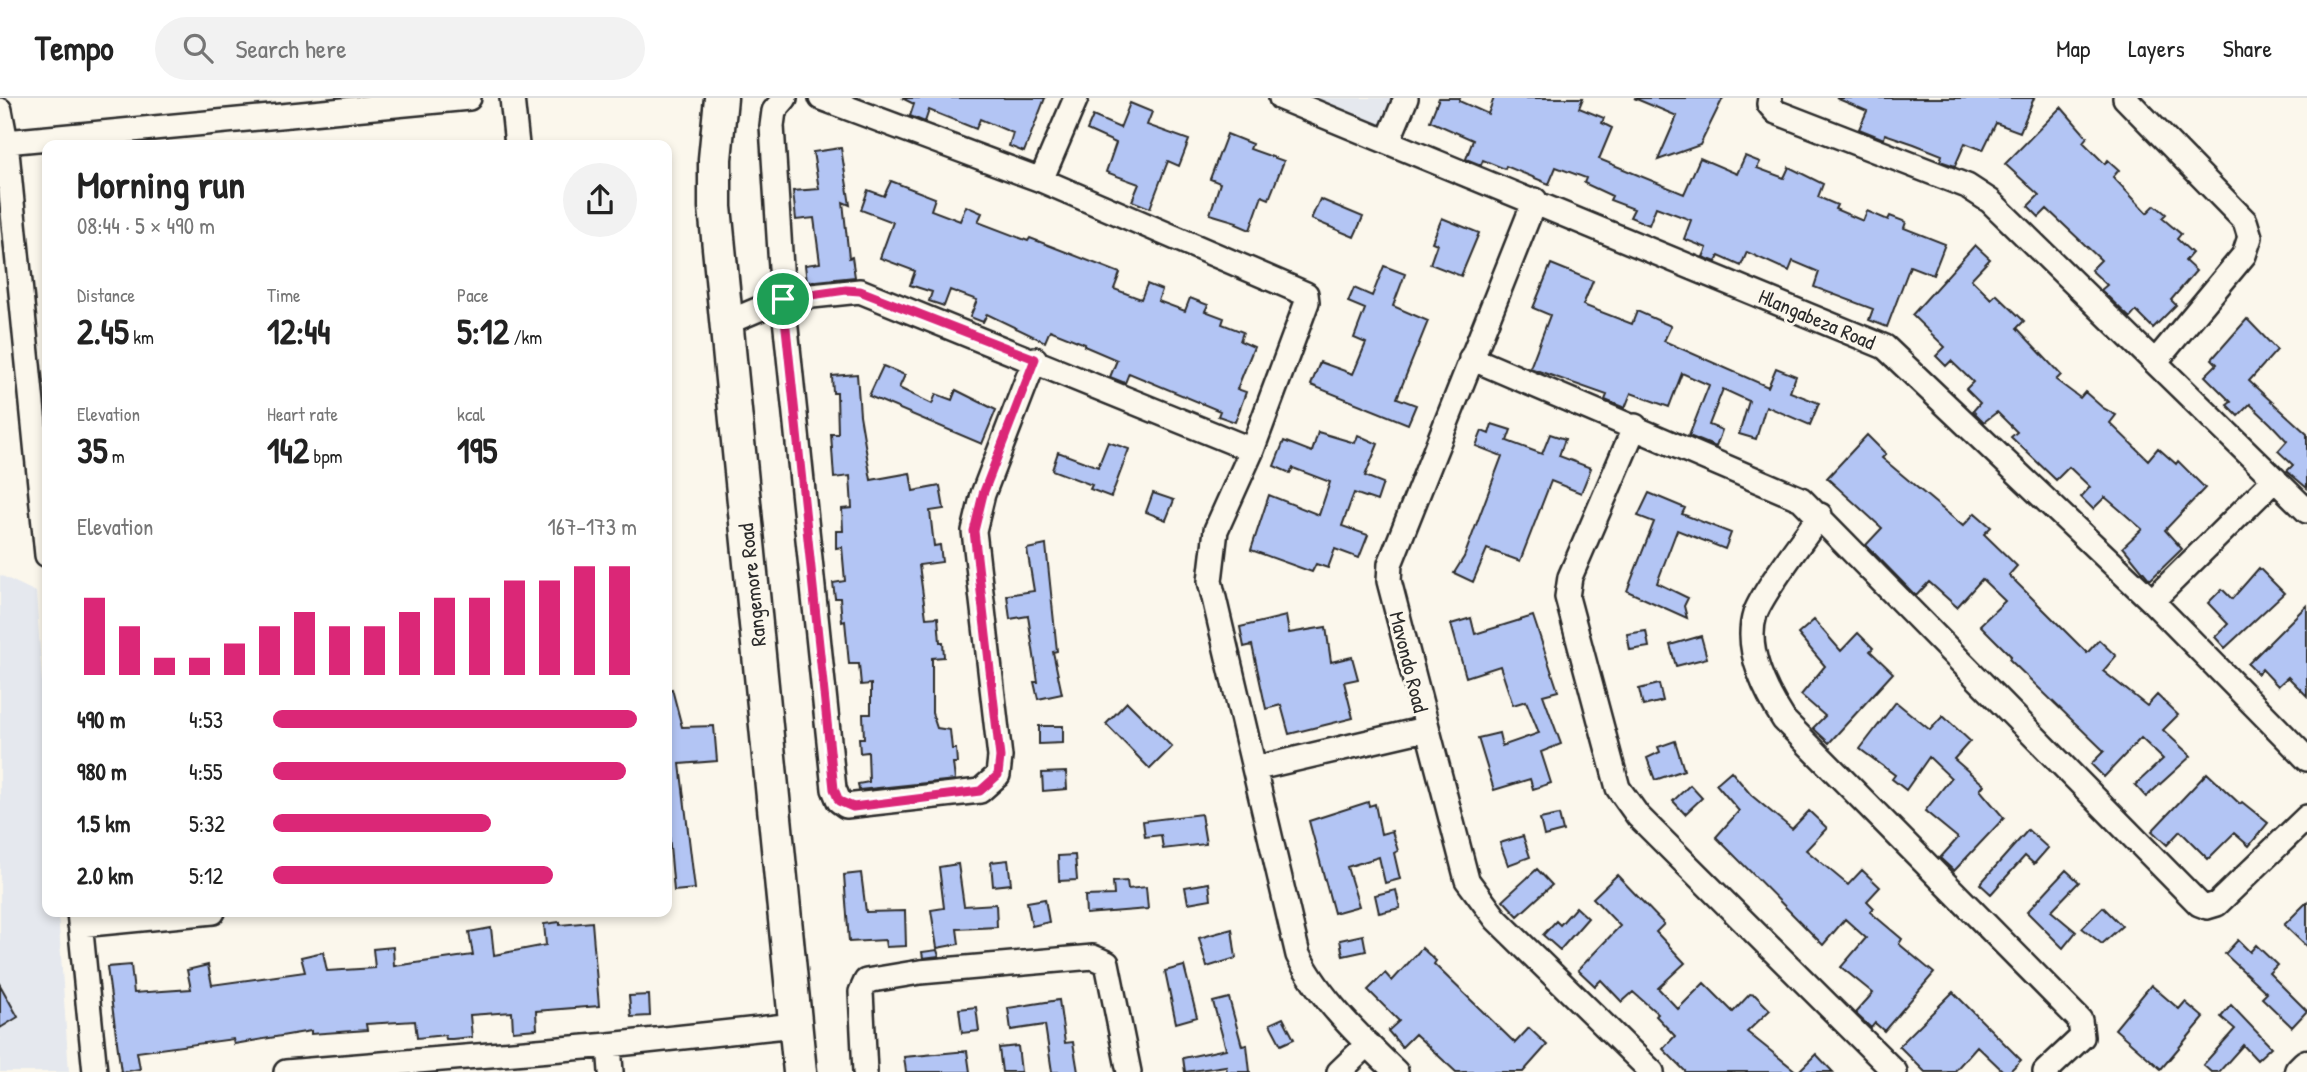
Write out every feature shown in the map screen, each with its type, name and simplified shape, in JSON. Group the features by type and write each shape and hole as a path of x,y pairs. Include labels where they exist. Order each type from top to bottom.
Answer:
{"street":[{"path":"6,142 298,106 469,98"},
{"path":"512,98 516,140"},
{"name":"Rangemore Road","path":"721,98 715,159 715,207 800,1072"},
{"path":"785,98 774,111 772,126 783,299 834,789 839,801 846,806 980,791 998,775 1000,757 974,531 983,494 1035,359"},
{"path":"821,98 1041,180 1306,294 1307,302 1252,450 1216,530 1210,581 1257,768 1298,955 1308,974 1368,1044 1396,1072"},
{"path":"1041,180 1076,98"},
{"name":"Hlangabeza Road","path":"1281,98 1535,200 1885,347 2152,601 2307,759"},
{"path":"1388,141 1406,98"},
{"path":"1770,98 1769,104 1776,112 1980,193 2156,361 2307,511"},
{"path":"2125,98 2245,221 2250,237 2244,255 2156,361"},
{"path":"0,110 6,142 42,505"},
{"name":"Mavondo Road","path":"1535,200 1390,564 1389,581 1425,729 1467,880 1480,901 1651,1072"},
{"path":"726,323 783,299 860,291 1035,359 1252,450"},
{"path":"1471,358 1786,490 1820,515 2199,904 2207,907 2217,904 2307,817"},
{"path":"1635,426 1570,577 1567,597 1618,788 1638,816 1895,1072"},
{"path":"2152,601 2276,480"},
{"path":"1820,515 1756,611 1753,638 1766,688 1784,720 2080,1020 2082,1037 2045,1072"},
{"path":"1257,768 1425,729"},
{"path":"95,1072 80,918 102,917"},
{"path":"865,1072 861,992 866,981 920,972 1093,957 1107,964 1129,1072"},
{"path":"286,1072 609,1045 795,1025"},
{"path":"1339,1072 1368,1044"},
{"path":"609,1045 611,1072"},
{"path":"2301,1072 2307,1066"}],"shaded area":[{"path":"1306,98 1398,98 1385,131"},
{"path":"0,575 36,592 42,681 42,917 58,917 69,1072 0,1072"}],"building":[{"path":"902,98 1045,98 1024,152 1009,146 1013,133 980,119 976,129 929,110 925,122 910,116 914,104"},
{"path":"1439,98 1460,98 1459,101 1488,114 1494,98 1583,98 1579,108 1604,118 1602,123 1612,128 1599,159 1684,194 1700,158 1737,174 1745,156 1760,162 1757,168 1784,178 1789,167 1823,184 1818,197 1837,205 1835,209 1863,221 1867,211 1888,220 1890,216 1906,222 1904,228 1945,244 1933,275 1910,266 1887,327 1869,320 1873,309 1814,287 1819,272 1793,261 1789,271 1747,252 1741,266 1719,256 1716,262 1703,257 1707,248 1684,239 1691,220 1656,207 1649,225 1630,217 1634,209 1610,200 1612,196 1584,183 1586,178 1556,167 1549,184 1506,166 1505,169 1483,160 1481,165 1466,159 1473,140 1430,121"},
{"path":"1634,98 1723,98 1700,145 1658,160 1677,116"},
{"path":"1836,98 2034,98 2020,132 1996,123 1983,150 1965,143 1955,166 1940,161 1942,155 1914,144 1885,134 1884,139 1859,129 1867,111"},
{"path":"1130,103 1152,112 1147,125 1189,140 1179,166 1168,161 1150,208 1132,201 1139,184 1106,172 1116,143 1087,130 1093,116 1120,128"},
{"path":"2061,107 2087,137 2083,142 2105,164 2108,160 2119,170 2113,177 2147,213 2155,205 2166,214 2162,218 2181,234 2177,239 2192,253 2185,261 2196,271 2171,300 2176,305 2153,328 2136,311 2130,318 2101,290 2107,285 2091,270 2101,260 2047,209 2039,217 2028,206 2039,195 2005,164"},
{"path":"1227,134 1252,144 1250,149 1284,161 1269,199 1262,196 1250,230 1236,224 1237,222 1210,214 1220,183 1210,179"},
{"path":"841,148 850,205 843,202 849,258 852,257 855,277 807,282 805,265 820,263 814,218 796,220 793,191 819,189 813,152"},
{"path":"891,181 935,198 931,210 960,221 966,206 982,213 978,222 1028,241 1030,238 1120,273 1114,289 1141,299 1147,284 1162,290 1158,301 1185,311 1190,298 1208,305 1205,311 1224,318 1222,324 1243,332 1240,341 1254,347 1237,389 1246,392 1235,422 1218,416 1220,411 1129,373 1125,383 1110,377 1117,360 1050,330 1045,342 987,314 983,322 970,317 977,300 950,290 944,306 929,301 932,292 910,285 915,271 880,258 893,222 861,210 868,190 884,196"},
{"path":"1320,199 1363,217 1354,237 1311,219"},
{"path":"1442,218 1479,233 1461,276 1430,264 1437,244 1432,242"},
{"path":"1975,245 1990,259 1971,279 1991,299 1996,294 2024,321 2017,328 2061,375 2056,380 2080,398 2085,392 2103,408 2116,415 2110,423 2148,460 2158,448 2176,464 2178,461 2205,488 2165,530 2182,549 2150,580 2123,547 2142,529 2105,497 2093,509 2081,497 2090,487 2069,467 2056,480 2011,437 2017,432 1997,412 1984,422 1973,411 1980,403 1966,389 1973,382 1951,361 1946,366 1936,356 1945,347 1912,315"},
{"path":"1551,264 1593,281 1583,305 1632,324 1637,311 1671,326 1664,341 1768,387 1776,368 1796,376 1790,392 1819,403 1810,425 1766,406 1756,439 1739,434 1749,401 1723,389 1709,425 1722,430 1716,447 1689,436 1709,385 1682,373 1669,407 1631,393 1625,408 1605,400 1607,395 1530,368 1550,315 1533,308"},
{"path":"1384,266 1405,274 1393,306 1428,321 1397,398 1416,405 1408,424 1311,385 1320,362 1353,374 1366,343 1354,338 1365,309 1348,302 1354,288 1372,296"},
{"path":"2247,319 2277,350 2249,381 2307,434 2307,488 2287,471 2293,465 2278,451 2287,441 2250,404 2238,416 2227,405 2231,402 2205,376 2217,364 2212,359"},
{"path":"883,366 905,375 899,388 932,404 936,394 952,400 956,390 996,410 982,444 869,396"},
{"path":"857,374 860,415 871,480 910,473 913,491 940,486 944,509 930,511 934,546 940,545 942,562 919,565 926,618 938,617 940,642 943,642 944,657 932,658 932,713 937,728 950,730 952,749 956,749 957,763 953,763 955,780 859,790 858,784 869,782 868,752 860,753 859,738 864,738 863,714 871,714 871,684 861,685 859,664 849,664 845,621 842,622 840,598 835,598 833,583 845,581 842,547 836,548 836,531 843,531 842,509 852,508 850,476 834,478 831,434 838,434 837,393 833,393 832,376"},
{"path":"1492,424 1511,430 1507,441 1542,454 1550,434 1565,439 1559,456 1591,468 1581,493 1551,481 1520,561 1487,549 1473,582 1454,573 1464,557 1502,456 1476,446 1482,431 1489,434"},
{"path":"1318,432 1355,443 1358,435 1378,444 1365,476 1383,483 1377,501 1354,493 1342,526 1368,535 1359,558 1335,549 1328,568 1316,564 1312,572 1251,550 1269,495 1319,515 1330,482 1293,468 1290,473 1274,466 1284,441 1312,452"},
{"path":"1867,435 1886,454 1882,458 1963,526 1975,513 1991,527 1984,534 2017,566 2009,575 2087,653 2099,640 2116,656 2103,671 2147,706 2157,695 2178,715 2163,730 2191,756 2146,797 2135,785 2163,759 2141,738 2104,777 2091,764 2104,751 2009,659 2011,656 1980,625 2005,601 1982,579 1957,607 1929,582 1916,596 1866,545 1882,528 1827,478"},
{"path":"1108,442 1129,449 1111,497 1090,489 1092,485 1052,470 1058,452 1098,467"},
{"path":"1153,493 1174,500 1166,520 1146,512"},
{"path":"1649,493 1685,508 1682,514 1731,533 1725,549 1677,530 1657,583 1688,598 1684,606 1687,618 1627,591 1654,522 1638,516"},
{"path":"1046,545 1057,651 1053,652 1062,694 1038,699 1028,616 1010,619 1007,595 1034,591 1027,549"},
{"path":"2259,568 2284,593 2225,648 2215,637 2228,624 2208,603 2222,589 2232,599"},
{"path":"2307,605 2307,696 2288,677 2278,686 2262,669 2258,674 2248,664"},
{"path":"1286,616 1289,633 1326,627 1331,662 1352,657 1358,679 1344,682 1353,718 1289,734 1281,705 1266,709 1252,645 1244,647 1240,627"},
{"path":"1533,616 1558,691 1543,695 1561,744 1541,752 1551,783 1533,789 1530,779 1494,790 1478,738 1499,733 1502,746 1539,733 1526,701 1513,705 1500,666 1466,677 1451,624 1471,618 1475,634"},
{"path":"1814,620 1841,651 1858,633 1873,648 1870,651 1893,673 1829,743 1813,728 1825,716 1801,695 1825,666 1798,634"},
{"path":"1646,631 1649,647 1630,650 1627,634"},
{"path":"1701,636 1707,658 1676,666 1670,645"},
{"path":"1659,684 1663,701 1643,706 1639,689"},
{"path":"672,689 682,727 714,726 717,761 680,764 695,889 674,891"},
{"path":"1127,702 1172,747 1150,769 1106,724"},
{"path":"1896,702 1930,730 1943,716 1970,741 1954,759 1984,785 1980,790 2004,818 1954,871 1940,858 1958,838 1925,811 1951,778 1929,757 1906,790 1892,779 1895,775 1860,749"},
{"path":"1039,726 1063,726 1063,743 1039,744"},
{"path":"1675,741 1684,770 1655,780 1647,758 1660,752 1658,747"},
{"path":"1731,771 1751,795 1792,829 1809,811 1827,828 1806,850 1848,885 1862,870 1880,887 1867,901 1874,908 1870,912 1902,939 1899,944 1934,973 1884,1031 1875,1023 1871,1028 1855,1013 1873,993 1841,967 1866,938 1845,919 1823,945 1716,837 1739,811 1716,784"},
{"path":"1066,772 1067,789 1043,791 1042,773"},
{"path":"2207,773 2240,804 2242,802 2268,823 2249,846 2234,833 2208,859 2180,831 2167,845 2152,831"},
{"path":"1690,785 1702,798 1685,814 1673,801"},
{"path":"1368,802 1369,806 1375,804 1381,834 1392,831 1398,851 1394,853 1400,879 1385,883 1379,857 1347,867 1359,906 1334,913 1309,821"},
{"path":"1201,814 1206,844 1163,849 1161,835 1145,837 1143,821"},
{"path":"1559,815 1563,831 1544,836 1540,819"},
{"path":"2028,830 2048,848 2034,864 2025,856 1991,894 1980,884"},
{"path":"1523,836 1530,857 1508,865 1500,843"},
{"path":"1075,855 1077,880 1059,881 1058,856"},
{"path":"1008,860 1011,884 993,886 991,862"},
{"path":"958,864 964,906 996,904 997,927 957,929 959,944 937,948 931,910 944,908 939,867"},
{"path":"1537,869 1552,885 1518,916 1503,900"},
{"path":"2066,870 2079,882 2051,911 2076,932 2063,948 2027,912"},
{"path":"861,873 866,912 905,911 906,946 886,947 885,940 849,942 844,875"},
{"path":"1617,875 1664,924 1656,932 1685,963 1658,988 1678,1009 1704,983 1733,1012 1750,994 1755,995 1770,1010 1747,1032 1797,1072 1686,1072 1663,1049 1675,1036 1656,1016 1658,1014 1633,992 1622,1002 1601,980 1595,986 1578,970 1620,926 1593,898"},
{"path":"1127,881 1128,889 1146,887 1148,909 1086,914 1085,896 1114,895 1113,882"},
{"path":"1209,883 1211,899 1188,903 1185,887"},
{"path":"1396,890 1400,908 1379,913 1375,895"},
{"path":"1045,899 1049,922 1032,926 1027,902"},
{"path":"2307,902 2307,947 2284,925"},
{"path":"1576,907 1588,918 1560,950 1543,935 1556,921 1560,925"},
{"path":"2103,907 2122,926 2102,944 2082,928"},
{"path":"560,922 560,925 592,922 599,1006 536,1011 537,1029 513,1031 512,1012 470,1015 472,1037 452,1039 446,1039 445,1035 417,1038 415,1021 366,1024 367,1030 311,1034 311,1031 234,1044 233,1039 137,1052 140,1069 121,1072 107,967 131,965 134,993 191,989 187,970 208,965 212,985 305,972 301,957 323,952 327,971 375,968 373,949 393,947 394,966 473,955 469,932 491,928 494,955 546,945 544,924"},
{"path":"1232,929 1236,958 1207,967 1199,938"},
{"path":"1363,935 1366,951 1343,956 1340,940"},
{"path":"2238,940 2250,952 2256,945 2277,965 2269,973 2307,1011 2292,1027 2262,998 2267,993 2225,954"},
{"path":"1422,948 1436,961 1434,964 1515,1043 1529,1028 1547,1045 1523,1072 1456,1072 1415,1034 1402,1047 1388,1031 1399,1021 1368,990 1385,973 1392,981"},
{"path":"937,950 939,956 923,958 922,952"},
{"path":"1184,966 1197,1017 1176,1023 1165,971"},
{"path":"0,985 18,1017 0,1028"},
{"path":"2151,985 2179,1009 2185,1002 2204,1018 2161,1069 2115,1029"},
{"path":"1953,992 2021,1060 2009,1072 2004,1072 1977,1046 1954,1072 1925,1072 1899,1046"},
{"path":"649,995 650,1016 631,1017 629,996"},
{"path":"1229,998 1242,1046 1247,1045 1250,1072 1227,1072 1226,1066 1185,1072 1183,1058 1226,1049 1213,1002"},
{"path":"1059,1000 1065,1043 1073,1042 1078,1072 1052,1072 1045,1025 1011,1030 1008,1008"},
{"path":"2231,1005 2271,1047 2257,1060 2243,1045 2219,1072 2211,1072 2203,1065 2235,1029 2221,1017"},
{"path":"976,1007 979,1031 962,1033 959,1009"},
{"path":"1283,1018 1294,1039 1281,1045 1270,1024"},
{"path":"1018,1046 1021,1072 1002,1072 999,1048"},
{"path":"967,1051 970,1072 906,1072 904,1057"},
{"path":"1816,1054 1833,1072 1798,1072"}],"route":[{"path":"846,290 860,291 1035,359 976,515 974,555 1000,757 998,775 980,791 853,807 839,801 834,789 783,299 846,290"}]}
